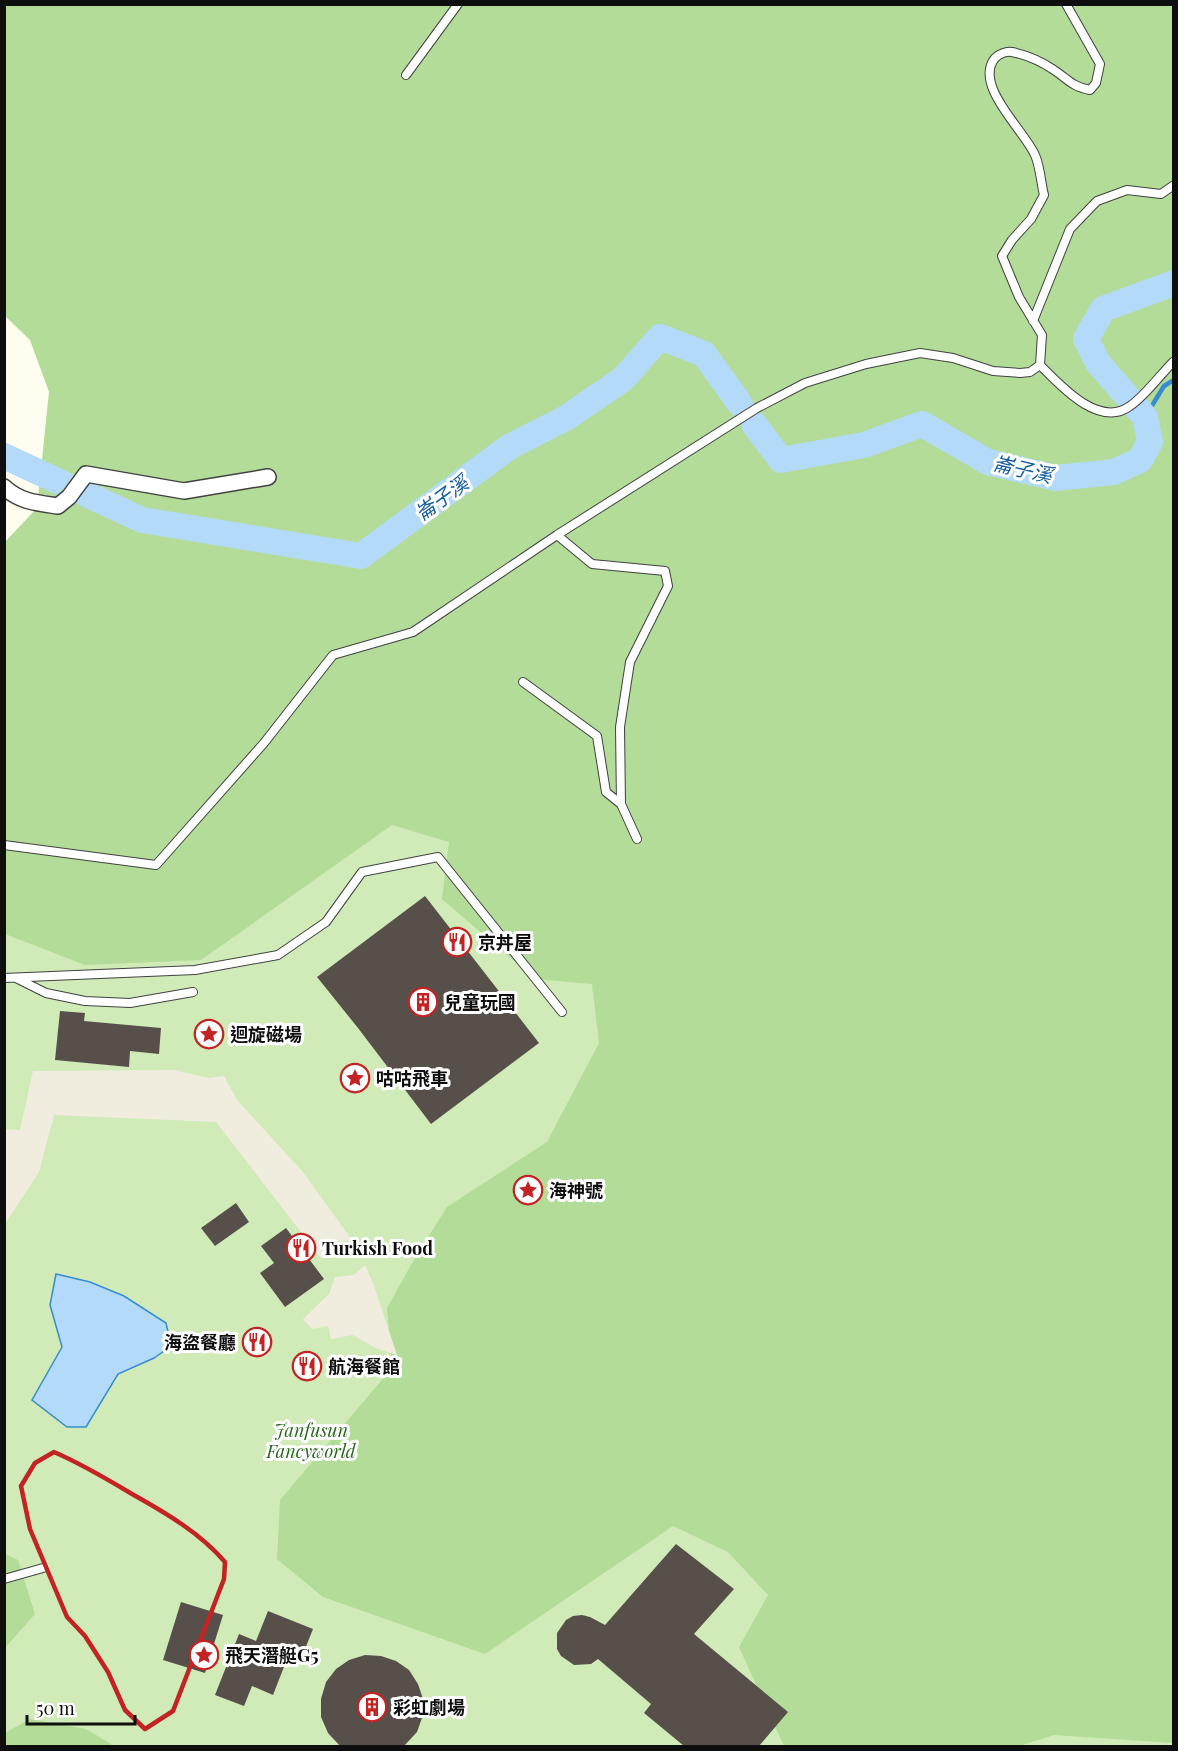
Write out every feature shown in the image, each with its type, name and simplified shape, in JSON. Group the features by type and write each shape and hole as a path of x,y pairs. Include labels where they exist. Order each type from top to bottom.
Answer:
{"street":[{"path":"4,487 12,494 31,503 58,506 86,474 184,491 268,477"}],"lane":[{"path":"406,75 458,4"},
{"path":"1066,4 1100,64 1096,83 1090,90 1075,87 1054,70 1032,58 1009,51 997,56 989,68 990,80 998,98 1035,155 1044,195 1031,219 1012,240 1002,256 1019,297 1042,335 1040,365 1072,398 1106,413 1130,407 1173,362"},
{"path":"1033,321 1070,229 1097,201 1127,190 1161,194 1173,185"},
{"path":"4,844 156,865 264,743 333,655 413,632 557,535 757,408 805,383 866,364 920,353 953,358 993,371 1020,374 1030,372 1040,365"},
{"path":"557,535 592,564 664,572 668,586 630,662 620,727 621,804 637,839"},
{"path":"523,682 597,736 606,792 621,804"},
{"path":"4,978 195,970 278,955 326,922 362,872 438,857 562,1012"},
{"path":"15,978 46,993 85,1001 130,1003 193,992"},
{"path":"4,1579 43,1568"}],"green space":[{"path":"5,5 1173,5 1173,1743 1054,1735 1019,1746 784,1746 739,1647 768,1595 728,1552 673,1526 485,1654 323,1597 277,1559 280,1500 392,1368 387,1308 447,1207 547,1142 599,1043 592,984 535,979 442,899 449,842 392,825 201,960 85,965 5,934 4,543 37,508 49,392 30,340 5,316"},
{"name":"Janfusun Fancyworld","path":"339,679 1173,1483 1173,1746 5,1746 5,897"},
{"path":"5,1554 18,1560 35,1614 5,1648"},
{"path":"30,1719 86,1729 112,1746 5,1746 5,1733"}],"shaded area":[{"path":"174,1070 208,1078 224,1076 237,1100 303,1172 352,1240 334,1242 321,1258 216,1122 54,1115 39,1172 5,1224 5,1129 20,1130 33,1071"},
{"path":"365,1265 397,1355 375,1348 353,1335 331,1339 328,1326 312,1329 303,1319 329,1294 335,1277 354,1275"}],"water":[{"path":"56,1274 90,1282 124,1296 166,1323 171,1346 154,1358 118,1374 86,1427 67,1427 32,1400 62,1347 50,1305"}],"building":[{"name":"兒童玩國","path":"425,896 539,1043 431,1124 317,977"},
{"path":"60,1011 85,1013 84,1021 161,1028 159,1054 130,1051 129,1067 55,1060"},
{"path":"236,1203 249,1222 215,1246 201,1228"},
{"path":"286,1228 324,1279 285,1307 260,1273 274,1263 261,1246"},
{"path":"676,1544 734,1589 694,1634 788,1712 759,1746 684,1746 644,1713 651,1704 598,1659 591,1664 574,1665 561,1656 557,1649 557,1633 566,1620 582,1615 605,1625"},
{"path":"181,1602 223,1615 205,1673 163,1660"},
{"path":"268,1611 313,1629 301,1659 289,1654 273,1695 252,1686 244,1706 215,1695 239,1634 256,1641"},
{"name":"彩虹劇場","path":"365,1655 381,1656 396,1661 409,1670 418,1684 423,1699 423,1715 417,1732 404,1746 340,1746 328,1733 321,1717 321,1699 326,1682 336,1669 349,1660"}],"waterway":[{"name":"崙子溪","path":"754,424 781,460 864,445 922,424 988,462 1056,478 1114,472 1140,460 1150,442 1145,417 1098,363 1086,339 1103,309 1174,283"},
{"name":"崙子溪","path":"86,494 142,520 361,556 509,447 566,418 623,379 660,337 704,354 740,404"},
{"path":"1145,417 1164,386 1174,380"},
{"name":"崙子溪","path":"4,456 64,484"}],"railway":[{"path":"54,1452 94,1472 170,1516 205,1542 225,1562 224,1579 173,1711 145,1729 125,1710 108,1672 85,1636 67,1617 30,1529 21,1486 35,1463 54,1452"}],"place":[{"name":"京丼屋","path":"457,942"},
{"name":"兒童玩國","path":"423,1002"},
{"name":"迴旋磁場","path":"209,1034"},
{"name":"咕咕飛車","path":"355,1078"},
{"name":"海神號","path":"528,1190"},
{"name":"Turkish Food","path":"301,1248"},
{"name":"海盜餐廳","path":"257,1342"},
{"name":"航海餐館","path":"307,1366"},
{"name":"飛天潛艇G5","path":"204,1655"},
{"name":"彩虹劇場","path":"372,1707"}]}
